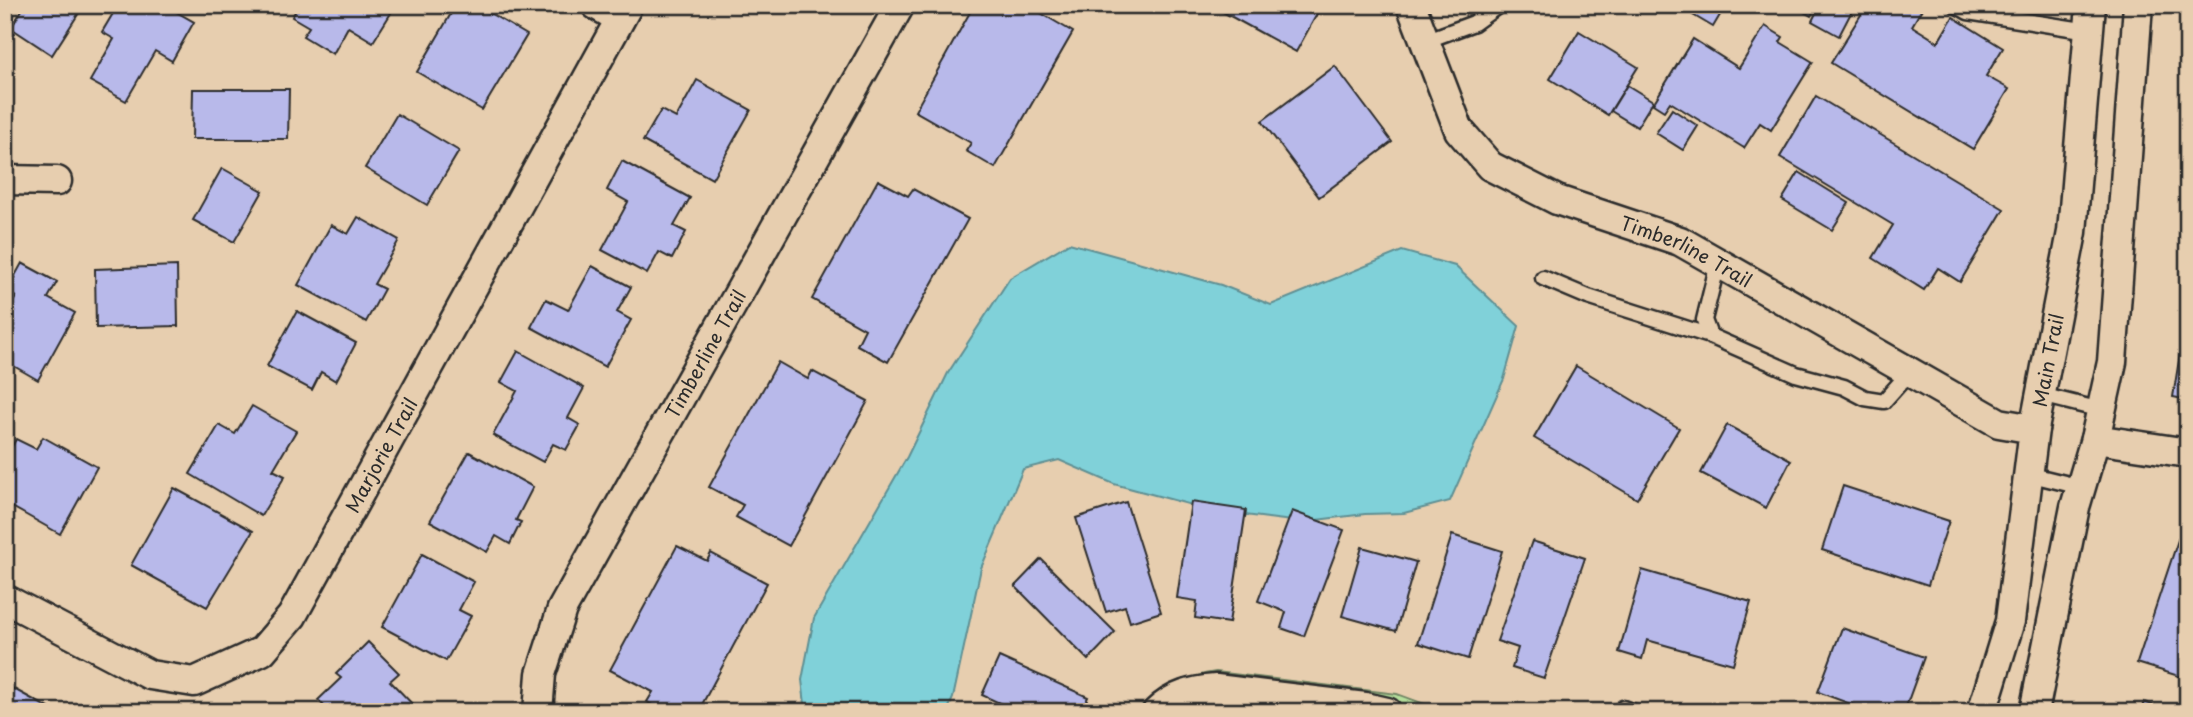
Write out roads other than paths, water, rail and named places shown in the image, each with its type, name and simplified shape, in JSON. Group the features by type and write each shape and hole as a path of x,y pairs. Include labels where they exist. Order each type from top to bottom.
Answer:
{"street":[{"name":"Timberline Trail","path":"538,712 541,674 562,609 900,5"},
{"name":"Timberline Trail","path":"1411,5 1459,130 1490,166 1558,200 1680,241 1999,423 2034,429"},
{"path":"2034,712 2075,507 2095,439 2112,362 2138,5"},
{"name":"Marjorie Trail","path":"5,599 150,675 194,682 262,651 292,616 615,10"},
{"name":"Main Trail","path":"1982,712 2010,621 2034,429 2072,232 2090,18"},
{"path":"5,180 57,181"},
{"path":"2095,439 2188,453"},
{"path":"1157,712 1177,697 1216,689 1353,705 1387,712"}],"lane":[{"path":"1425,41 1474,23 1499,5"},
{"path":"1956,5 1968,12 2090,18"},
{"path":"1710,336 1704,320 1718,263"},
{"path":"1544,278 1588,297 1710,336 1796,374 1844,387 1865,398 1884,401 1909,373"},
{"path":"2041,395 2101,410"},
{"path":"2028,474 2081,487"},
{"path":"1622,712 1623,708 1634,712"}],"water":[{"path":"1069,243 1221,285 1271,305 1402,251 1455,266 1519,326 1504,379 1450,501 1404,513 1365,514 1300,522 1214,511 1114,484 1059,460 1023,469 981,568 953,698 947,712 806,712 802,680 814,618 907,457 948,373 1010,278"}]}
